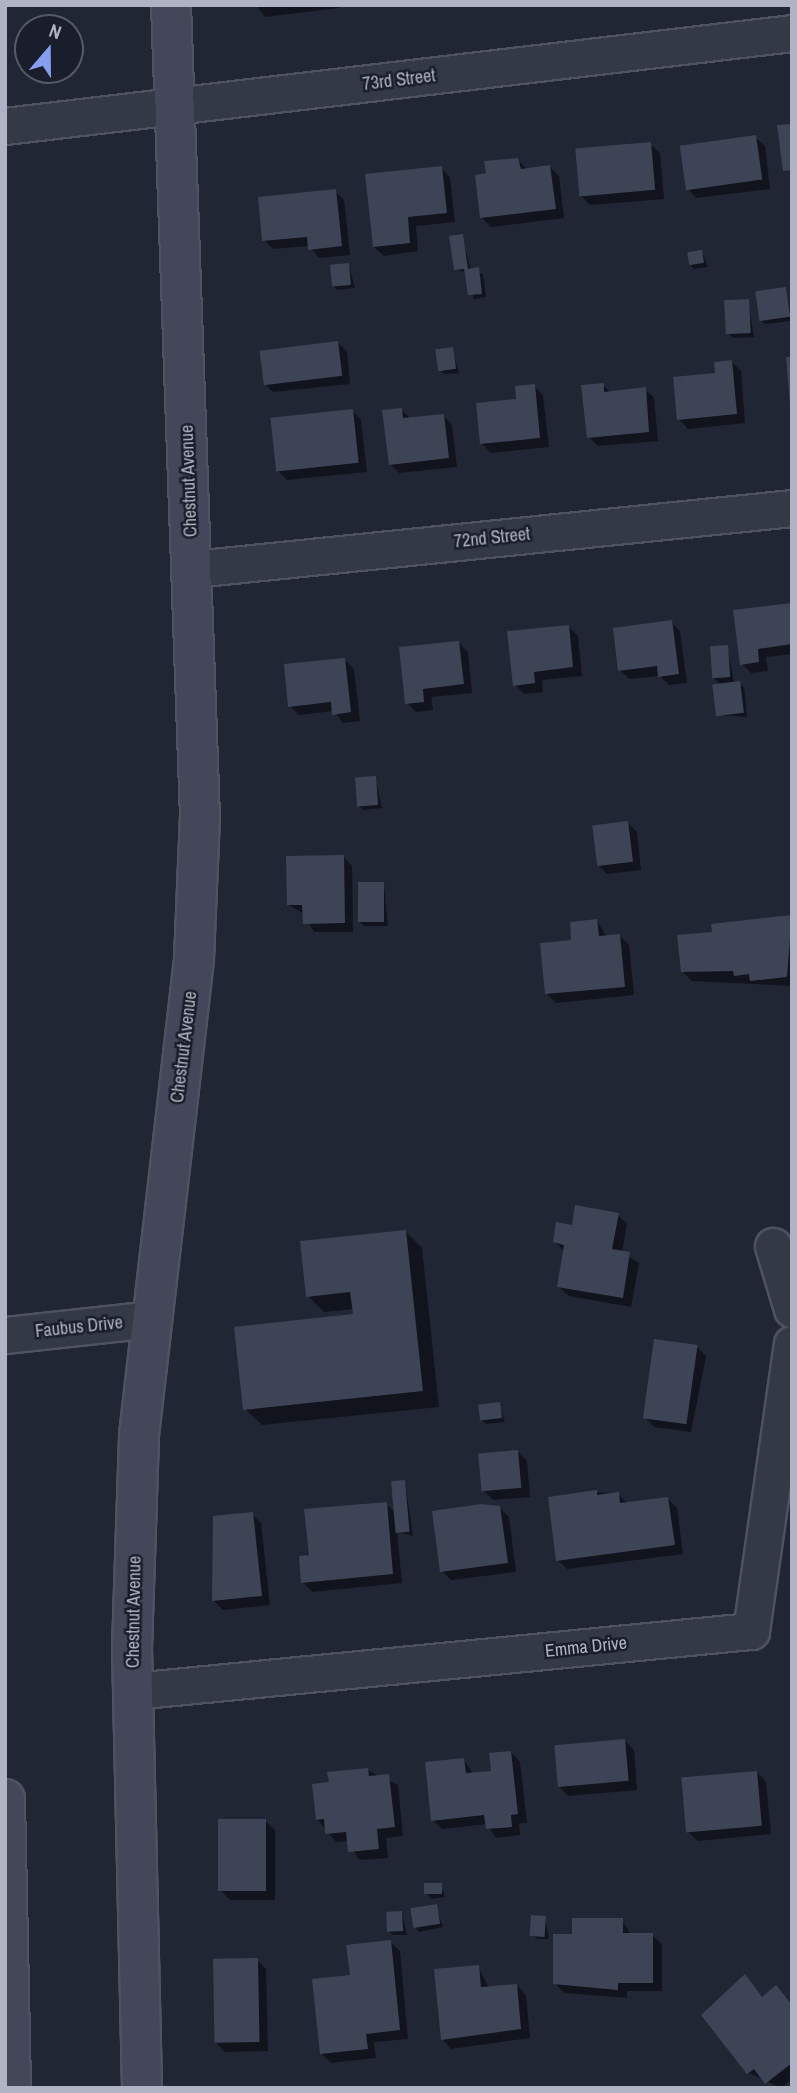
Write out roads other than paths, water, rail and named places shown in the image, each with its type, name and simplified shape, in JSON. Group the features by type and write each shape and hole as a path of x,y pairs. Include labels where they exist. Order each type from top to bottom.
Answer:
{"street":[{"name":"Chestnut Avenue","path":"142,2088 133,1691 139,1435 194,959 200,818 171,5"},
{"name":"73rd Street","path":"5,126 792,33"},
{"name":"72nd Street","path":"193,569 792,508"},
{"path":"773,1246 792,1308"},
{"name":"Faubus Drive","path":"5,1335 152,1319"},
{"name":"Emma Drive","path":"133,1691 751,1631 792,1344"},
{"path":"5,1799 11,2088"}]}
